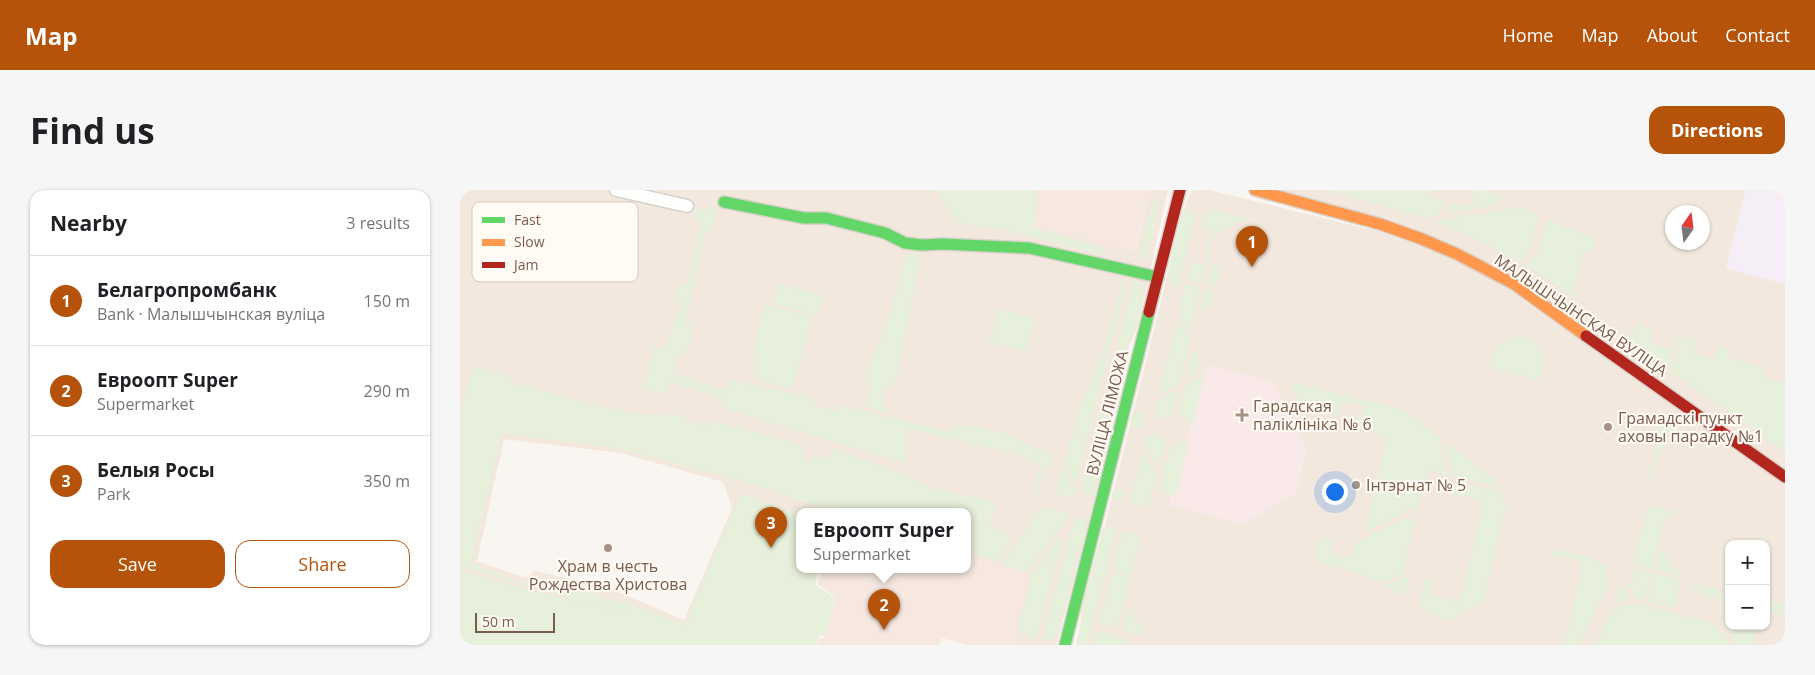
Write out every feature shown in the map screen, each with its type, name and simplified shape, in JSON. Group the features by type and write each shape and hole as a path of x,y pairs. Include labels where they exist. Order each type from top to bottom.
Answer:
{"street":[{"path":"616,190 687,206"},
{"name":"ВУЛІЦА ЛІМОЖА","path":"1065,645 1180,190"},
{"name":"МАЛЫШЧЫНСКАЯ ВУЛІЦА","path":"1255,190 1380,224 1458,254 1484,268 1528,295 1785,477"},
{"path":"724,202 804,218 826,218 885,233 904,243 1029,248 1158,278"}],"shaded area":[{"path":"460,190 1036,190 1042,192 1035,227 1135,251 1150,190 1168,190 1138,325 1123,361 1111,409 1110,433 1089,522 1056,645 1014,645 1033,573 971,556 971,508 796,508 796,514 741,494 688,632 460,572","holes":["504,439 621,453 723,482 732,508 684,620 604,586 534,571 526,578 477,561"]},
{"path":"1036,190 1150,190 1134,252 1035,227 1042,193"},
{"path":"1193,190 1209,190 1384,233 1450,257 1505,287 1785,485 1785,645 1078,645 1108,513 1187,200"},
{"path":"1275,190 1746,190 1726,268 1785,284 1785,469 1502,270"},
{"path":"1746,190 1785,190 1785,284 1726,268"},
{"name":"Гарадская паліклініка № 6","path":"1207,365 1273,382 1307,448 1297,493 1243,524 1169,505"},
{"path":"971,556 1033,573 1014,645 966,645 942,638 939,645 817,645 819,638 824,638 836,598 818,584 821,573 971,573"}],"green space":[{"path":"936,190 1029,190 1037,195 1034,228 1103,247 1101,255 1007,230 957,223"},
{"path":"1327,190 1428,190 1431,191 1429,197 1446,201 1439,213 1426,218"},
{"path":"1474,190 1487,190 1503,197 1493,205 1451,213 1448,208 1450,203 1470,206"},
{"path":"1153,201 1161,202 1147,257 1143,260 1138,260"},
{"path":"1522,207 1539,215 1531,247 1520,262 1486,243 1435,221"},
{"path":"717,208 712,231 705,231 686,324 693,326 690,345 685,355 679,354 673,374 726,390 732,380 815,399 816,406 837,411 841,405 945,431 966,425 1012,435 1024,444 1050,452 1053,455 1050,466 1045,465 1036,495 1033,494 1040,466 1022,455 906,429 906,464 721,407 723,398 672,383 664,394 644,389 653,348 665,350 681,303 674,301 679,284 688,284 701,223 694,220 695,210"},
{"path":"1183,209 1193,211 1196,214 1178,286 1172,285 1167,274"},
{"path":"1211,210 1251,219 1236,223 1232,227 1229,226 1212,239 1212,246 1201,283 1189,280 1188,277 1191,263 1204,264 1211,229 1201,226 1203,216"},
{"path":"1547,219 1596,239 1592,251 1585,250 1574,291 1583,299 1581,301 1527,266 1538,252"},
{"path":"910,253 921,256 896,381 884,388 882,402 891,414 863,405 872,389 864,378 890,313 905,256"},
{"path":"1215,264 1221,273 1219,282 1213,286 1207,284 1212,265"},
{"path":"1128,278 1075,484 1064,463 1079,408 1103,353 1122,280"},
{"path":"1133,282 1138,282 1144,295 1137,325 1120,360 1116,359 1115,356"},
{"path":"778,284 823,295 818,315 773,304"},
{"path":"1189,284 1201,289 1190,332 1179,313 1184,287"},
{"path":"1205,290 1211,290 1216,296 1213,305 1203,310 1201,308"},
{"path":"764,304 812,316 792,388 754,379 754,348"},
{"path":"998,309 1035,318 1026,351 989,342"},
{"path":"1643,318 1642,326 1653,329 1650,343 1671,349 1675,335 1678,337 1668,368 1627,339"},
{"path":"1178,320 1190,340 1181,380 1178,384 1158,395"},
{"path":"1521,336 1535,343 1542,353 1543,366 1538,380 1489,368 1493,355 1499,345 1508,339"},
{"path":"1683,336 1697,340 1694,353 1715,359 1719,345 1730,348 1728,358 1766,367 1763,377 1785,383 1785,452 1671,371"},
{"path":"1195,351 1200,359 1197,372 1187,378 1192,352"},
{"path":"473,367 511,376 511,383 598,405 642,414 686,415 685,421 709,426 711,421 790,441 804,446 801,458 811,462 813,455 830,459 834,449 908,476 929,487 996,502 990,527 1012,537 998,561 971,553 971,508 821,508 756,485 622,449 501,433 471,563 519,582 538,578 634,606 685,625 741,494 796,514 796,573 817,573 815,585 835,598 825,636 819,635 816,645 460,645 460,572 631,616 460,566 460,415"},
{"path":"1205,373 1192,425 1179,412 1185,386"},
{"path":"1290,382 1405,410 1441,438 1446,475 1428,470 1417,513 1414,512 1414,509 1408,507 1407,512 1365,532 1387,436 1350,427 1352,416 1362,419 1364,407 1341,402 1338,415 1300,406"},
{"path":"1176,390 1178,391 1172,416 1169,419 1158,416 1154,410 1156,403"},
{"path":"1103,409 1108,410 1108,439 1093,496 1080,491"},
{"path":"1138,412 1146,414 1142,429 1132,426 1130,420 1132,415"},
{"path":"1663,415 1675,427 1657,460 1651,478 1648,476 1658,441 1659,418"},
{"path":"1152,434 1165,437 1166,439 1160,466 1158,467 1144,444 1147,437"},
{"path":"1181,441 1189,442 1176,495 1162,492 1160,488 1169,451 1174,444"},
{"path":"1446,442 1505,488 1450,475"},
{"path":"1145,454 1157,476 1149,506 1146,508 1132,505 1130,501 1142,455"},
{"path":"1063,469 1075,489 1073,496 1057,497 1056,490 1061,470"},
{"path":"1460,483 1500,491 1501,497 1507,503 1484,600 1447,622 1419,606 1419,604 1425,578 1434,580 1430,595 1456,601 1461,597 1483,504 1481,500 1448,492"},
{"path":"1116,489 1126,491 1122,503 1111,499 1112,492"},
{"path":"1653,506 1675,512 1663,524 1653,568 1651,569 1631,564 1649,507"},
{"path":"1041,507 1068,513 1066,521 1026,572 1005,566 1003,563"},
{"path":"1075,515 1084,519 1087,524 1057,634 1052,639 1044,640 1043,638"},
{"path":"1413,515 1416,516 1403,574 1381,582 1360,573 1319,563 1317,560 1316,550 1319,537 1333,540 1330,553 1352,558 1356,542 1404,518 1412,520"},
{"path":"1108,526 1117,529 1087,645 1076,645 1081,624 1081,610 1103,528"},
{"path":"1125,531 1141,537 1132,572 1129,575 1114,571 1112,568 1122,532"},
{"path":"1059,539 1062,541 1036,639 1021,634 1018,626 1032,573"},
{"path":"1554,549 1595,559 1607,567 1604,578 1608,584 1579,645 1564,645 1582,567 1579,561 1547,554"},
{"path":"1661,549 1682,577 1655,570"},
{"path":"1633,569 1651,573 1645,600 1636,597 1628,585 1634,575"},
{"path":"1654,573 1681,580 1674,608 1647,601"},
{"path":"1113,574 1128,577 1130,580 1118,626 1115,628 1101,624 1100,621"},
{"path":"1410,576 1406,593 1402,595 1385,585"},
{"path":"1691,583 1720,590 1719,595 1725,596 1725,601 1700,595"},
{"path":"1625,588 1631,598 1612,603 1620,589"},
{"path":"1770,601 1785,605 1785,616 1770,612"},
{"path":"1633,603 1714,623 1732,645 1594,645 1612,610"},
{"path":"1129,608 1143,629 1141,635 1126,632 1124,629"},
{"path":"1102,630 1114,634 1115,639 1127,637 1125,645 1094,645 1098,631"},
{"path":"1727,630 1756,631 1752,645 1738,645"}],"traffic: fast":[{"path":"724,202 804,218 826,218 885,233 905,243 1029,248 1158,277"},
{"path":"1065,645 1149,312"}],"traffic: slow":[{"path":"1255,190 1380,224 1457,254 1514,284 1586,336"}],"traffic: jam":[{"path":"1149,312 1180,190"},
{"path":"1586,336 1785,477"}],"place":[{"name":"Белагропромбанк","path":"1252,267"},
{"name":"Гарадская паліклініка № 6","path":"1242,415"},
{"name":"Грамадскі пункт аховы парадку №1","path":"1608,427"},
{"name":"Інтэрнат № 5","path":"1356,485"},
{"name":"Храм в честь Рождества Христова","path":"608,548"},
{"name":"Белыя Росы","path":"771,548"},
{"name":"Евроопт Super","path":"884,630"}]}
